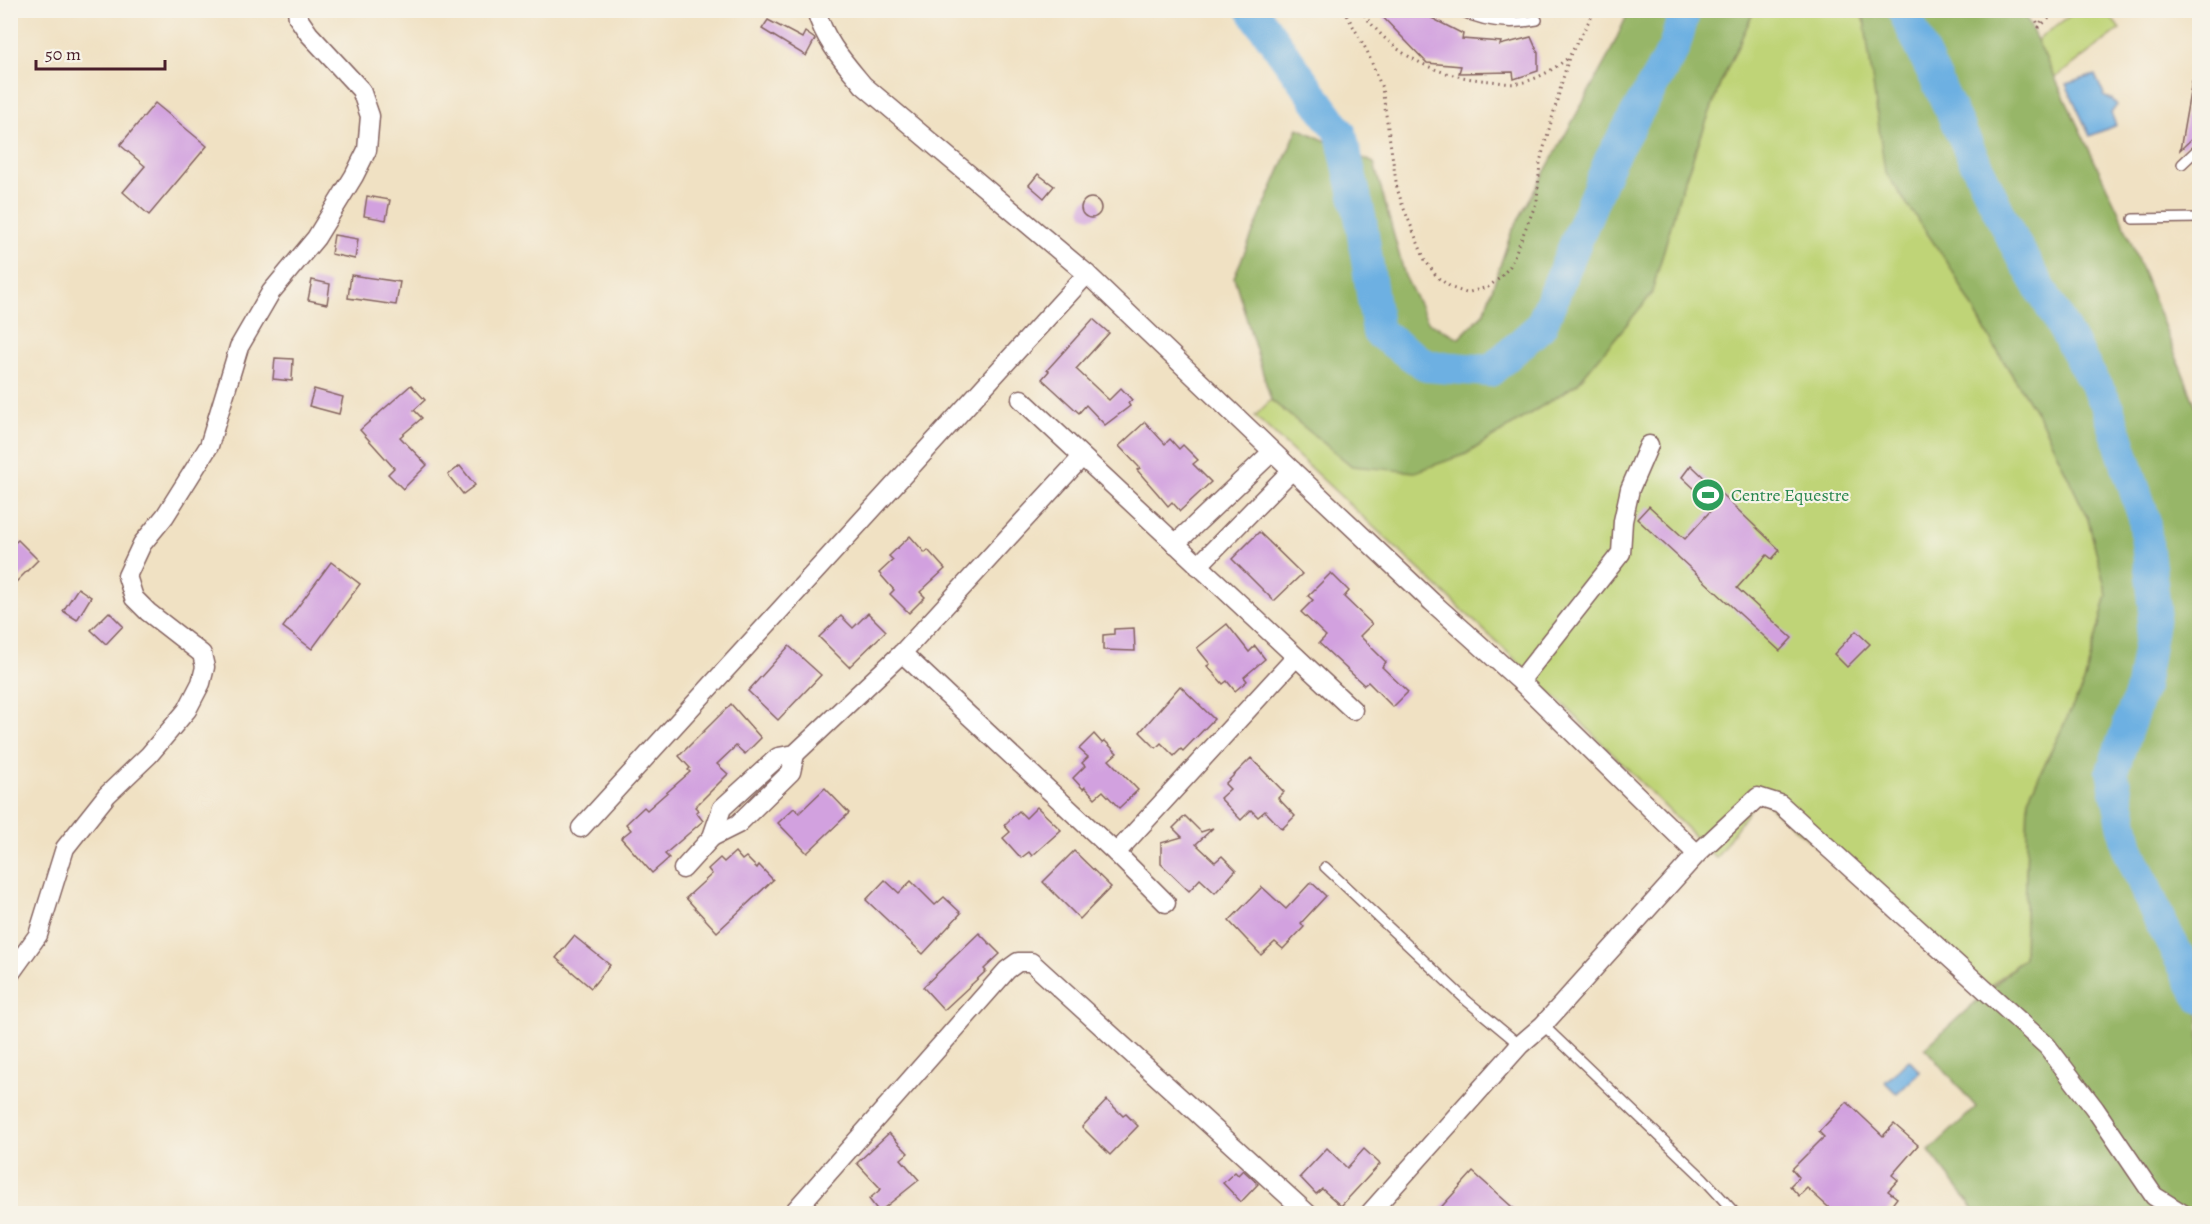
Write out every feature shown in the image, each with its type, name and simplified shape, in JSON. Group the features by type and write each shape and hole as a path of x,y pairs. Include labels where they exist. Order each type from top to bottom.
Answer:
{"street":[{"path":"10,974 38,935 65,848 107,795 149,755 187,710 201,683 205,667 202,654 148,612 134,598 127,576 142,544 165,516 209,446 239,347 271,292 316,238 367,150 370,116 361,90 309,34 298,18 297,10"},
{"path":"816,10 820,24 836,51 863,85 1087,274 1272,452 1520,681 1697,854"},
{"path":"581,828 1087,274"},
{"path":"1021,399 1353,710"},
{"path":"1520,681 1621,554 1623,521 1630,489 1649,445"},
{"path":"1175,544 1272,452"},
{"path":"683,869 712,837 722,808 778,757 795,754 902,652 1082,457"},
{"path":"1198,566 1292,470"},
{"path":"902,652 1166,903"},
{"path":"1116,853 1296,657"},
{"path":"1369,1214 1520,1045 1543,1026 1697,854 1758,797 1780,804 2047,1046 2095,1109 2154,1196 2183,1214"},
{"path":"792,1214 1007,970 1018,962 1031,962 1308,1214"}],"lane":[{"path":"1459,10 1472,17 1504,23 1536,20"},
{"path":"2182,164 2199,147"},
{"path":"2133,219 2199,218"},
{"path":"1324,867 1467,1001 1520,1045"},
{"path":"1543,1026 1703,1178 1736,1214"}],"path":[{"path":"1344,10 1367,51 1382,88 1397,188 1425,260 1437,277 1452,288 1466,293 1488,287 1510,266 1537,201 1540,162 1569,57 1594,10"},
{"path":"1361,10 1372,26 1404,55 1436,72 1479,80 1518,83 1554,70 1569,57"},
{"path":"2032,10 2039,27"},
{"path":"2039,27 2046,10"},
{"path":"2039,27 2059,10"}],"green space":[{"path":"1629,11 1754,11 1721,82 1681,190 1651,295 1577,384 1466,454 1415,472 1352,466 1271,400 1234,277 1298,128 1374,163 1405,276 1428,322 1459,338 1484,313 1511,233 1609,55"},
{"name":"Centre Equestre","path":"1754,11 1860,11 1949,265 1993,344 2043,424 2088,519 2107,595 2084,683 2028,799 2024,958 1985,990 1758,797 1716,858 1566,707 1255,416 1271,400 1352,466 1466,454 1577,384 1651,295 1681,190 1721,82"},
{"path":"1860,11 2023,11 2119,212 2199,414 2199,1213 1977,1213 1929,1151 1976,1107 1925,1048 2024,958 2028,799 2084,683 2107,595 2088,519 2043,424 1993,344 1949,265 1885,172 1864,18"},
{"path":"2076,11 2106,11 2120,29 2055,78 2036,41"}],"water":[{"path":"2095,75 2105,97 2112,99 2117,105 2111,113 2116,125 2090,136 2066,84"},
{"path":"1909,1060 1920,1072 1897,1094 1885,1082"}],"building":[{"path":"1376,10 1416,10 1463,34 1462,39 1501,42 1500,45 1531,37 1538,53 1538,71 1514,79 1513,72 1459,73 1461,66 1427,63"},
{"path":"768,20 802,38 805,32 815,39 806,56 762,29"},
{"path":"2192,81 2199,82 2199,132 2180,150"},
{"path":"155,103 207,146 149,215 123,192 145,166 120,145"},
{"path":"1038,174 1054,186 1044,198 1029,185"},
{"path":"367,196 390,200 386,220 364,216"},
{"path":"1091,198 1098,201 1101,208 1098,215 1091,218 1084,215 1081,208 1084,201"},
{"path":"334,235 358,239 355,259 331,254"},
{"path":"351,275 400,282 396,305 348,298"},
{"path":"312,280 330,284 327,304 308,300"},
{"path":"1093,319 1109,333 1076,369 1109,400 1121,388 1132,400 1128,403 1130,406 1105,425 1086,405 1079,413 1042,379 1049,371 1047,370"},
{"path":"275,358 293,359 292,381 273,379"},
{"path":"411,385 425,400 414,410 422,418 400,437 427,465 403,489 388,474 394,468 360,430"},
{"path":"314,389 343,397 339,414 309,406"},
{"path":"1145,422 1165,444 1170,439 1179,449 1183,445 1198,460 1193,464 1211,482 1180,511 1172,502 1168,506 1137,470 1140,468 1119,446"},
{"path":"1691,465 1780,550 1772,559 1767,555 1737,588 1792,638 1780,651 1637,519 1649,506 1685,539 1714,507 1682,477"},
{"path":"460,466 475,485 463,494 448,475"},
{"path":"1259,532 1302,574 1274,601 1232,559"},
{"path":"910,536 925,553 928,550 945,569 920,592 925,597 909,613 890,594 894,590 879,573 893,560 889,556"},
{"path":"18,540 38,560 10,588 10,547"},
{"path":"331,562 360,584 312,649 283,627"},
{"path":"1331,573 1349,591 1344,597 1372,624 1360,636 1386,662 1382,667 1408,692 1393,707 1368,682 1364,685 1319,643 1326,636 1301,612 1313,600 1308,596"},
{"path":"78,588 91,597 77,620 63,611"},
{"path":"109,612 123,626 106,644 91,630"},
{"path":"868,613 886,631 849,667 819,637 841,616 853,628"},
{"path":"1227,624 1249,652 1255,646 1265,659 1244,677 1247,681 1235,691 1227,681 1223,684 1207,666 1210,664 1197,648"},
{"path":"1134,628 1135,651 1103,650 1103,635 1114,634 1114,629"},
{"path":"1856,631 1870,644 1847,667 1834,654"},
{"path":"789,646 821,675 778,720 748,691"},
{"path":"1180,686 1214,719 1183,751 1181,749 1174,756 1161,743 1156,748 1140,732"},
{"path":"731,704 761,738 745,754 736,746 717,764 728,774 695,807 703,821 665,854 669,858 652,873 621,838 631,830 626,824 644,807 647,810 690,772 688,770 690,768 679,756"},
{"path":"1094,734 1102,743 1105,741 1117,753 1109,760 1138,790 1119,808 1103,791 1095,798 1073,778 1085,766 1082,763 1088,757 1079,749"},
{"path":"1251,758 1284,792 1278,798 1295,816 1282,829 1265,811 1258,817 1251,810 1241,820 1220,798 1230,789 1225,784"},
{"path":"825,788 849,813 807,853 778,823 794,808 799,813"},
{"path":"1037,807 1061,830 1032,856 1029,852 1021,858 1003,838 1010,832 1004,825 1019,811 1026,818"},
{"path":"1185,816 1201,832 1213,828 1196,844 1215,862 1222,856 1236,870 1215,893 1200,879 1189,891 1161,864 1161,843 1182,837 1173,828"},
{"path":"1074,851 1111,887 1080,919 1043,882"},
{"path":"735,852 742,860 746,857 757,868 759,865 773,880 717,932 686,898 712,874 708,869 720,858 724,862"},
{"path":"885,880 899,893 911,881 935,905 944,897 961,913 923,954 866,900"},
{"path":"1311,882 1326,896 1301,923 1304,927 1283,949 1275,942 1261,955 1229,921 1262,887 1286,909"},
{"path":"979,933 1000,954 984,969 986,971 944,1010 923,987"},
{"path":"574,936 610,965 591,988 556,958"},
{"path":"1107,1100 1123,1116 1126,1114 1138,1126 1110,1155 1082,1127"},
{"path":"1847,1102 1883,1136 1894,1124 1918,1145 1892,1175 1898,1180 1888,1191 1897,1198 1885,1214 1836,1214 1807,1188 1799,1196 1790,1186 1799,1177 1792,1169 1824,1137 1819,1132"},
{"path":"889,1133 908,1153 901,1159 919,1180 879,1212 869,1199 881,1189 857,1163"},
{"path":"1327,1148 1347,1168 1364,1149 1380,1164 1341,1206 1322,1189 1316,1194 1300,1177"},
{"path":"1243,1170 1258,1184 1241,1202 1223,1183 1235,1172 1238,1175"},
{"path":"1473,1172 1520,1214 1435,1214"}],"waterway":[{"path":"1252,10 1341,134 1361,221 1378,332 1427,366 1490,371 1541,326 1610,160 1674,48 1685,10"},
{"path":"1903,10 2010,235 2107,405 2144,518 2155,609 2142,687 2112,771 2128,848 2159,919 2200,997"}],"place":[{"name":"Centre Equestre","path":"1708,495"}]}
